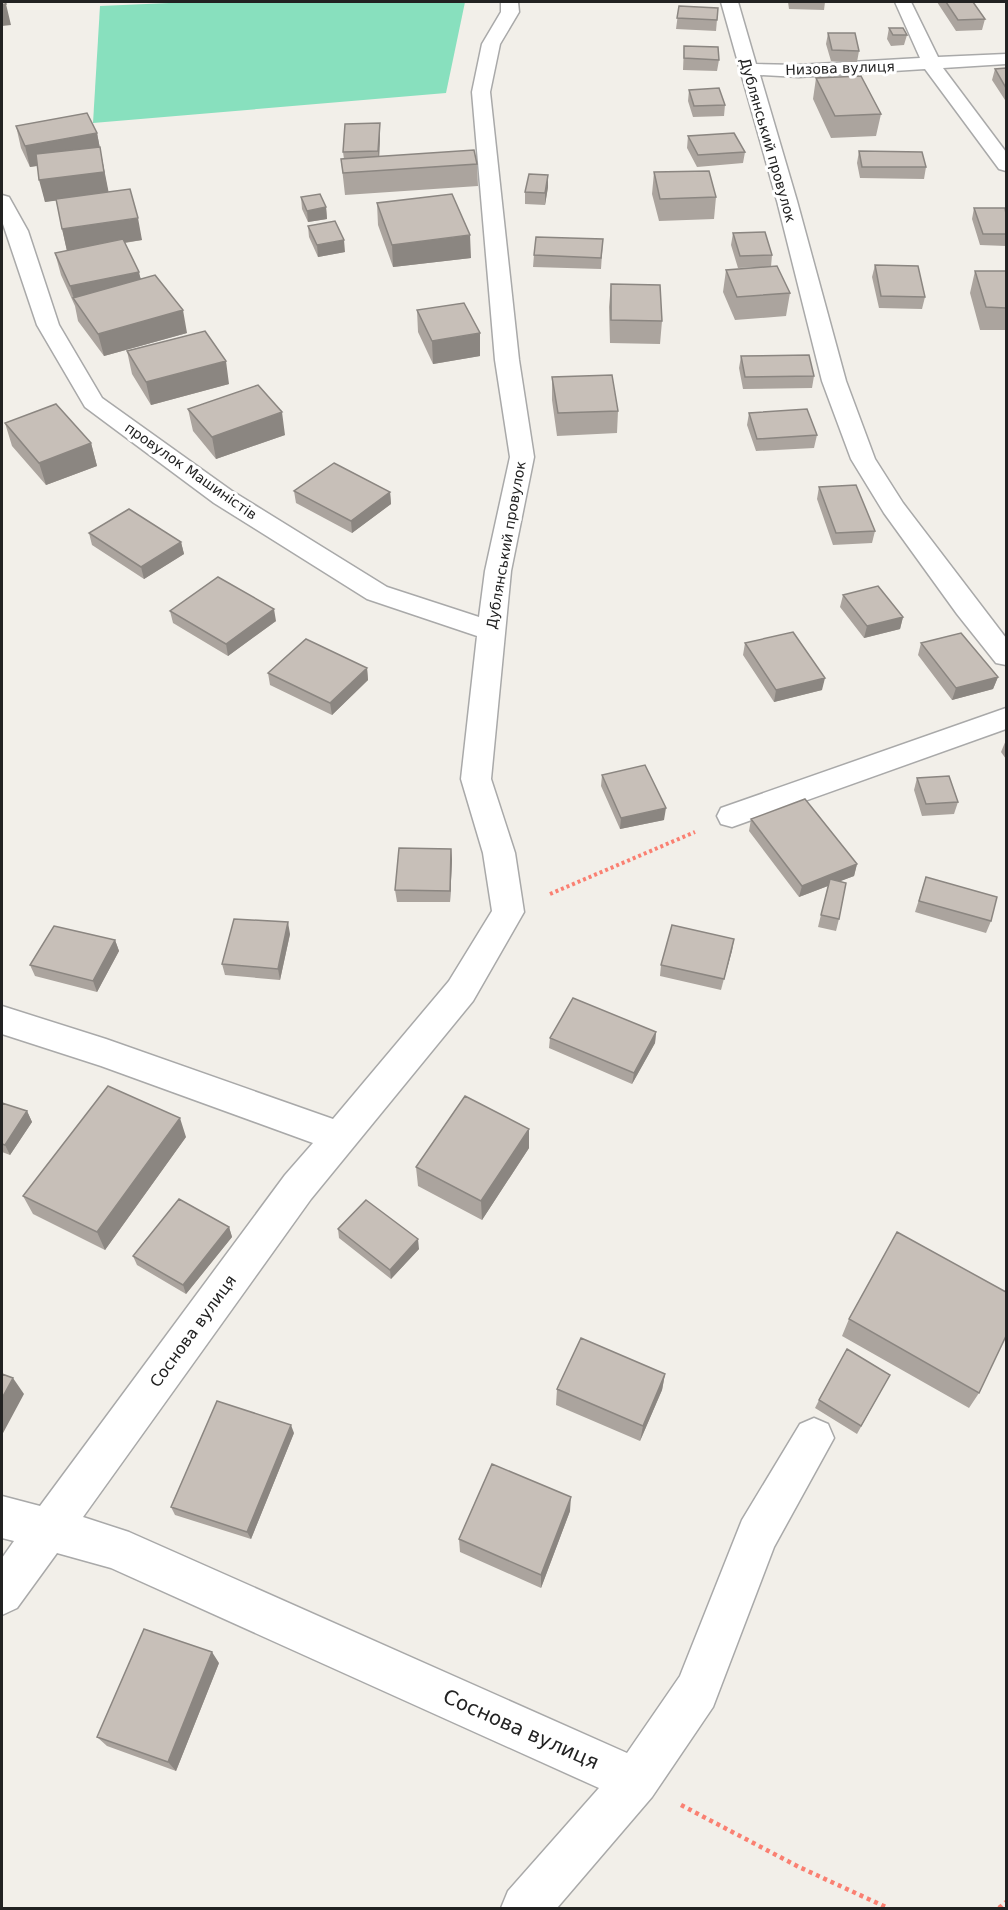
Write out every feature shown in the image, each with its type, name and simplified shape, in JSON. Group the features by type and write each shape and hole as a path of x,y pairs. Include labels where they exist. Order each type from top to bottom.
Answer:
{"street":[{"name":"Дублянський провулок","path":"508,912 499,853 476,779 498,571 522,457 507,360 481,92 492,44 510,12 510,2"},
{"name":"Дублянський провулок","path":"729,2 786,201 834,381 864,459 893,507 967,608 1006,656"},
{"path":"903,2 938,77 1006,165"},
{"name":"Низова вулиця","path":"747,69 799,71 1006,59"},
{"name":"провулок Машиністів","path":"2,201 17,231 48,325 93,402 223,497 377,593 491,631"},
{"path":"732,816 1006,718"},
{"name":"Соснова вулиця","path":"49,1527 338,1136 397,1071 461,991 508,912"},
{"path":"2,1020 106,1053 338,1136"},
{"path":"525,1908 636,1781 697,1691 757,1535 814,1438"},
{"name":"Соснова вулиця","path":"2,1517 49,1527 114,1547 636,1781"},
{"path":"2,1593 49,1527"}],"path":[{"path":"508,912 732,816"},
{"path":"636,1781 799,1868 888,1908"},
{"path":"999,1908 1006,1902"}],"green space":[{"path":"192,2 465,2 446,93 93,123 100,6"}],"building":[{"path":"946,2 973,2 985,19 958,20"},
{"path":"679,6 718,8 717,20 677,18"},
{"path":"889,28 903,28 907,35 893,35"},
{"path":"828,33 855,33 859,51 832,50"},
{"path":"684,46 718,47 719,60 684,58"},
{"path":"1006,68 1006,88 995,69"},
{"path":"861,76 881,114 835,116 816,78"},
{"path":"719,88 725,105 694,106 689,90"},
{"path":"87,113 97,133 25,146 16,126"},
{"path":"380,123 378,151 343,152 345,124"},
{"path":"734,133 745,152 698,155 688,136"},
{"path":"100,147 104,172 39,180 36,154"},
{"path":"474,150 477,164 343,173 341,159"},
{"path":"859,151 922,152 926,167 862,167"},
{"path":"709,171 716,197 660,199 654,172"},
{"path":"529,174 548,175 545,193 525,192"},
{"path":"130,189 138,218 62,229 56,199"},
{"path":"320,194 326,207 307,211 301,197"},
{"path":"452,194 470,235 392,245 377,203"},
{"path":"974,208 1005,208 1006,234 983,234"},
{"path":"335,221 344,240 317,245 308,226"},
{"path":"765,232 772,255 740,256 733,233"},
{"path":"536,237 603,239 601,258 534,255"},
{"path":"123,239 139,272 70,286 55,253"},
{"path":"875,265 918,266 925,297 881,296"},
{"path":"777,266 790,293 737,297 726,270"},
{"path":"975,271 1006,271 1006,308 986,307"},
{"path":"155,275 183,310 98,334 73,298"},
{"path":"611,284 660,285 662,321 611,320"},
{"path":"464,303 480,333 432,341 417,310"},
{"path":"205,331 226,361 146,382 127,351"},
{"path":"809,355 814,376 745,377 741,356"},
{"path":"612,375 618,411 558,413 552,377"},
{"path":"258,385 282,412 212,437 188,409"},
{"path":"56,404 91,443 39,463 5,423"},
{"path":"807,409 817,435 757,439 749,413"},
{"path":"334,463 390,492 351,521 294,491"},
{"path":"856,485 875,531 836,533 819,487"},
{"path":"129,509 181,542 141,567 89,533"},
{"path":"218,577 274,609 226,644 170,611"},
{"path":"878,586 903,617 867,626 843,595"},
{"path":"793,632 825,678 776,690 745,643"},
{"path":"961,633 998,677 956,688 921,643"},
{"path":"306,639 367,668 330,703 268,673"},
{"path":"645,765 666,808 621,818 602,775"},
{"path":"949,776 958,802 926,804 917,778"},
{"path":"805,799 857,864 802,886 751,819"},
{"path":"399,848 451,849 450,891 395,890"},
{"path":"926,877 997,897 991,921 919,901"},
{"path":"830,879 846,883 839,919 821,915"},
{"path":"234,919 288,922 278,969 222,964"},
{"path":"672,925 734,939 724,979 661,965"},
{"path":"54,926 115,940 93,981 30,965"},
{"path":"573,998 656,1032 634,1073 550,1038"},
{"path":"108,1086 180,1118 97,1232 23,1196"},
{"path":"465,1096 529,1129 481,1201 416,1167"},
{"path":"2,1103 27,1111 5,1145 2,1144"},
{"path":"179,1199 229,1227 183,1285 133,1256"},
{"path":"366,1200 418,1239 390,1270 338,1229"},
{"path":"897,1232 1006,1292 1006,1336 979,1393 849,1319"},
{"path":"581,1338 665,1374 643,1426 557,1389"},
{"path":"847,1349 890,1375 861,1426 819,1400"},
{"path":"2,1374 13,1378 2,1398"},
{"path":"217,1401 291,1425 247,1532 171,1507"},
{"path":"492,1464 571,1497 541,1575 459,1539"},
{"path":"144,1629 212,1652 168,1762 97,1737"}]}
